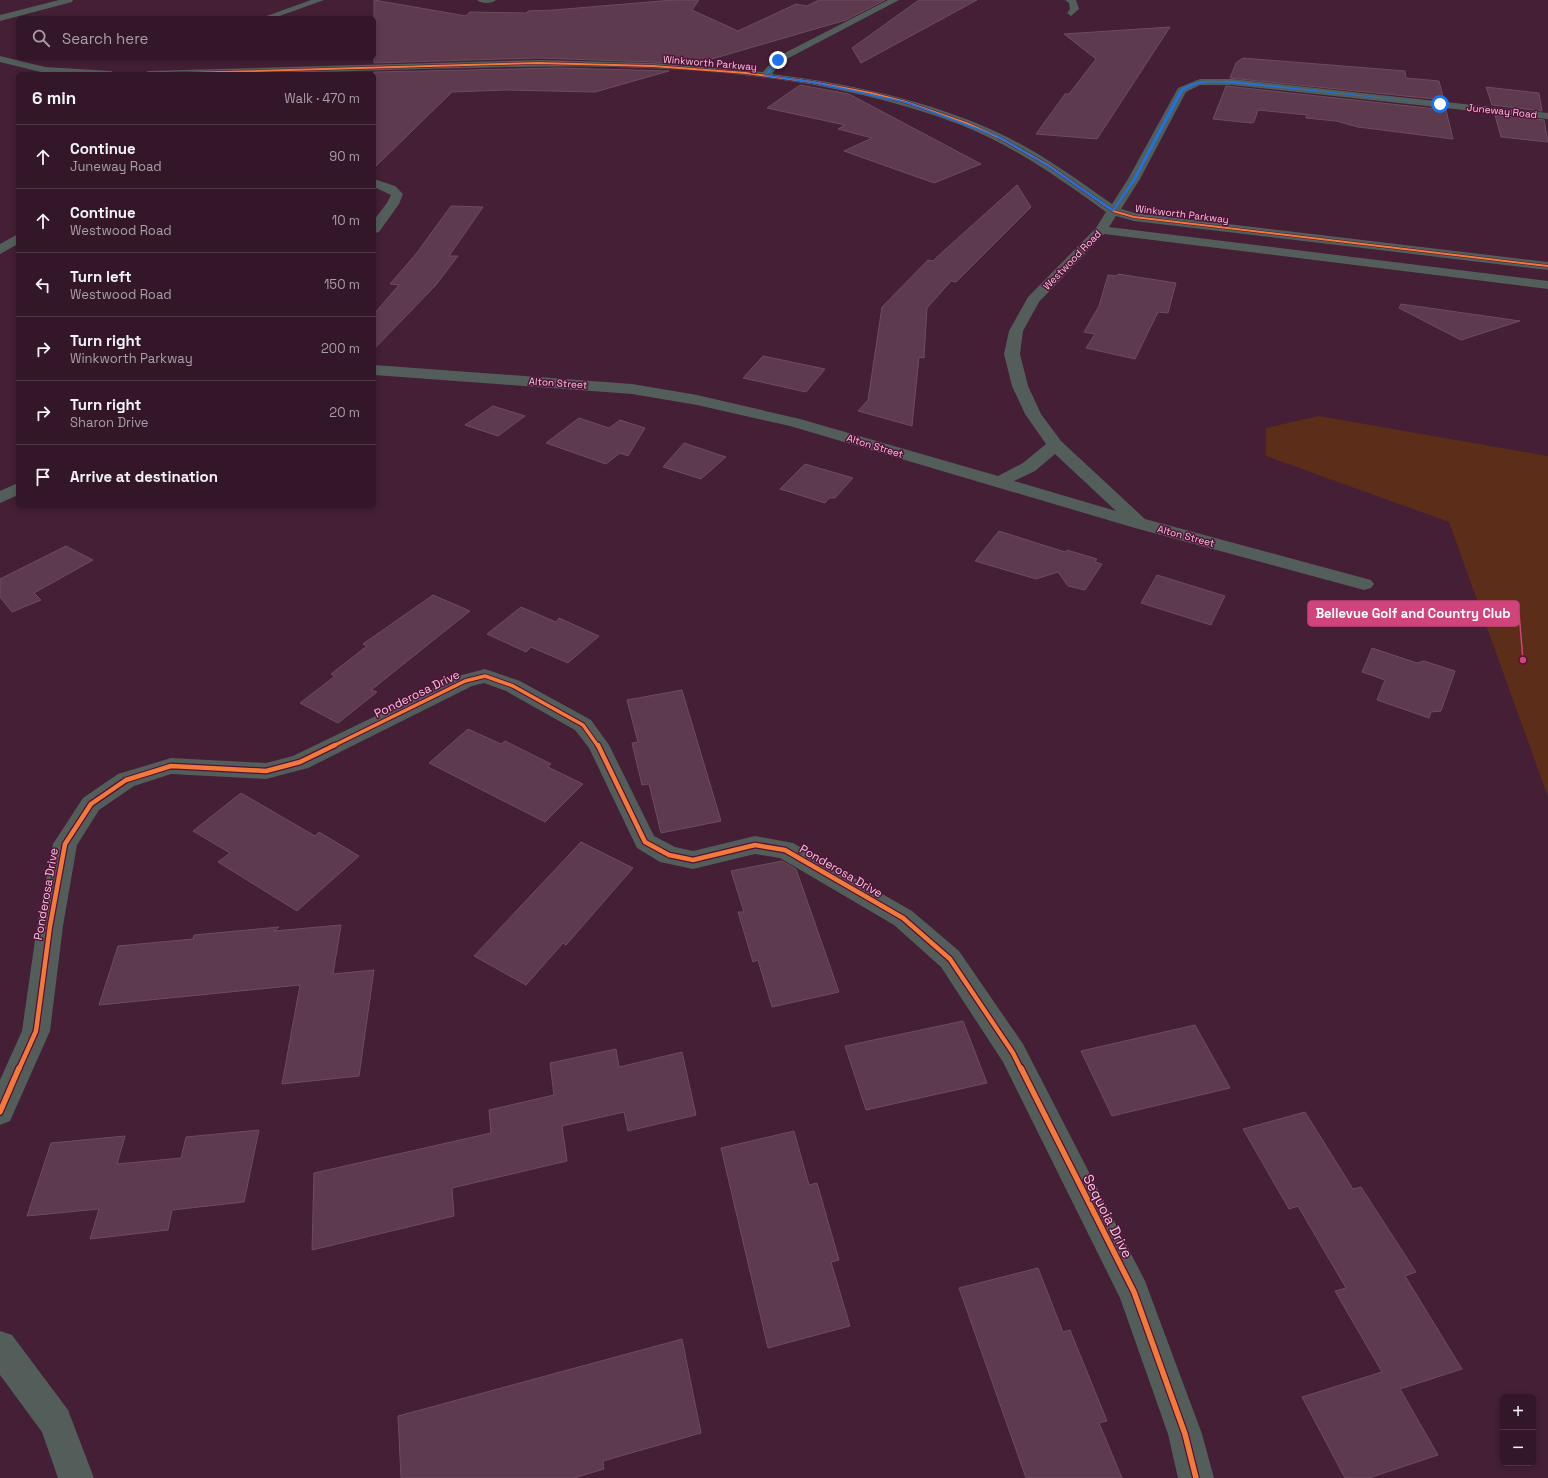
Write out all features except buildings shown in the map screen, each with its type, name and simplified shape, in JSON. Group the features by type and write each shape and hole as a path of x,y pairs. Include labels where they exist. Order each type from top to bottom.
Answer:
{"street":[{"path":"0,18 69,0"},
{"path":"271,16 320,0"},
{"path":"481,0 492,0"},
{"path":"765,76 778,60 895,0"},
{"path":"1069,0 1073,2 1075,9 1072,14"},
{"path":"0,59 45,70 78,72"},
{"path":"176,72 184,63"},
{"name":"Winkworth Parkway","path":"240,72 538,63 653,66 765,76 871,93 906,102 966,123 998,137 1048,166 1113,211 1134,217 1548,266"},
{"name":"Westwood Road","path":"1141,524 1055,445 1033,414 1020,386 1012,354 1016,331 1033,300 1101,230 1134,179 1182,90 1190,84 1218,81"},
{"name":"Juneway Road","path":"1218,81 1548,116"},
{"path":"376,184 391,189 397,194 393,204 376,226"},
{"path":"1101,230 1548,285"},
{"path":"0,250 16,239"},
{"name":"Alton Street","path":"376,370 632,389 697,400 794,422 1141,524 1364,584"},
{"path":"998,483 1029,468 1055,445"},
{"path":"0,498 16,489"},
{"name":"Ponderosa Drive","path":"0,1112 36,1031 50,926 65,844 91,804 126,780 171,766 266,771 300,762 465,681 485,676 513,686 583,725 598,745 645,842 669,855 693,860 755,845 785,850 903,918 950,959 964,980"},
{"name":"Sequoia Drive","path":"964,980 1013,1053 1134,1292 1186,1434 1196,1478"},
{"path":"0,1346 56,1422 76,1478"}],"shaded area":[{"path":"1319,416 1548,456 1548,797 1449,522 1266,456 1266,428"}],"cycle path":[{"path":"219,72 538,63 653,66 746,73 812,82 871,93 906,102 966,123 998,137 1048,165 1113,211 1134,217 1548,266"},
{"path":"0,1112 36,1031 50,926 65,844 91,804 126,780 171,766 266,771 300,762 465,681 485,676 513,686 583,725 598,745 645,842 669,855 693,860 755,845 785,850 903,918 950,959 1013,1053 1134,1292 1185,1434 1196,1478"}],"place":[{"name":"Bellevue Golf and Country Club","path":"1523,660"}],"route":[{"path":"778,60 765,76 812,82 871,93 906,102 966,123 998,137 1048,166 1113,211 1134,179 1182,90 1190,84 1203,81 1232,82 1440,104"}]}
